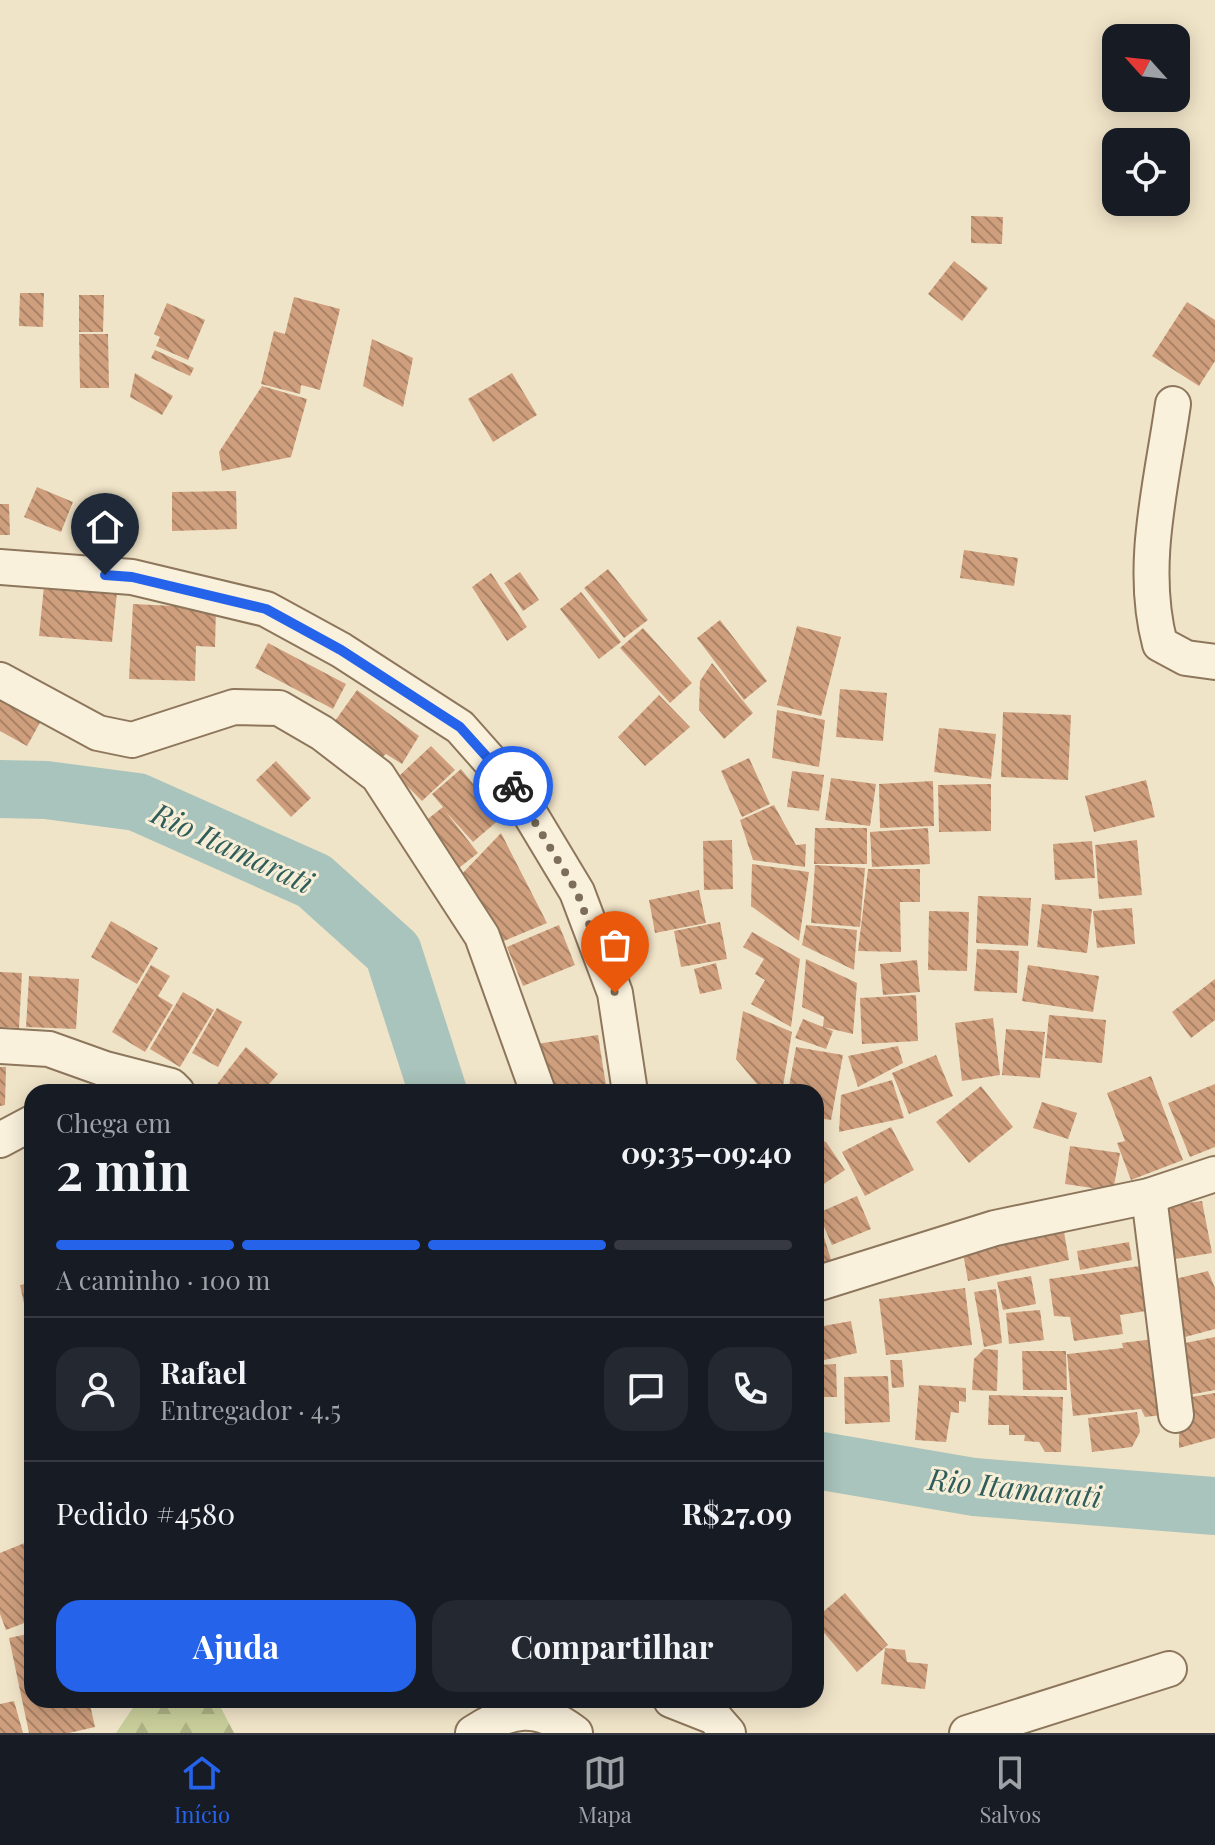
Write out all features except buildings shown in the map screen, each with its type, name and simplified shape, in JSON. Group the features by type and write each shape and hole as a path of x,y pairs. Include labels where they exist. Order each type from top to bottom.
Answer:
{"street":[{"path":"1173,404 1151,553 1152,616 1160,644 1186,658 1215,662"},
{"path":"0,567 132,577 266,609 341,650 460,727 515,789 577,892 615,993 629,1084"},
{"path":"0,680 98,733 132,740 234,707 279,708 322,733 378,776 482,936 535,1084"},
{"path":"0,1046 49,1049 105,1069 163,1084"},
{"path":"88,1084 105,1069"},
{"path":"0,1140 24,1127"},
{"path":"824,1281 995,1228 1149,1196 1215,1174"},
{"path":"1149,1196 1176,1415"},
{"path":"967,1733 1169,1669"},
{"path":"691,1708 714,1717 728,1733"},
{"path":"473,1733 498,1717 528,1712 554,1717 575,1733"}],"green space":[{"path":"133,1708 221,1708 234,1733 116,1733"}],"waterway":[{"name":"Rio Itamarati","path":"0,789 46,790 137,802 314,881 393,952 435,1084"},
{"name":"Rio Itamarati","path":"824,1461 974,1487 1215,1506"}],"way so far":[{"path":"513,786 577,892 615,993"}],"route":[{"path":"105,575 132,577 266,609 341,650 460,727 513,786"}]}
